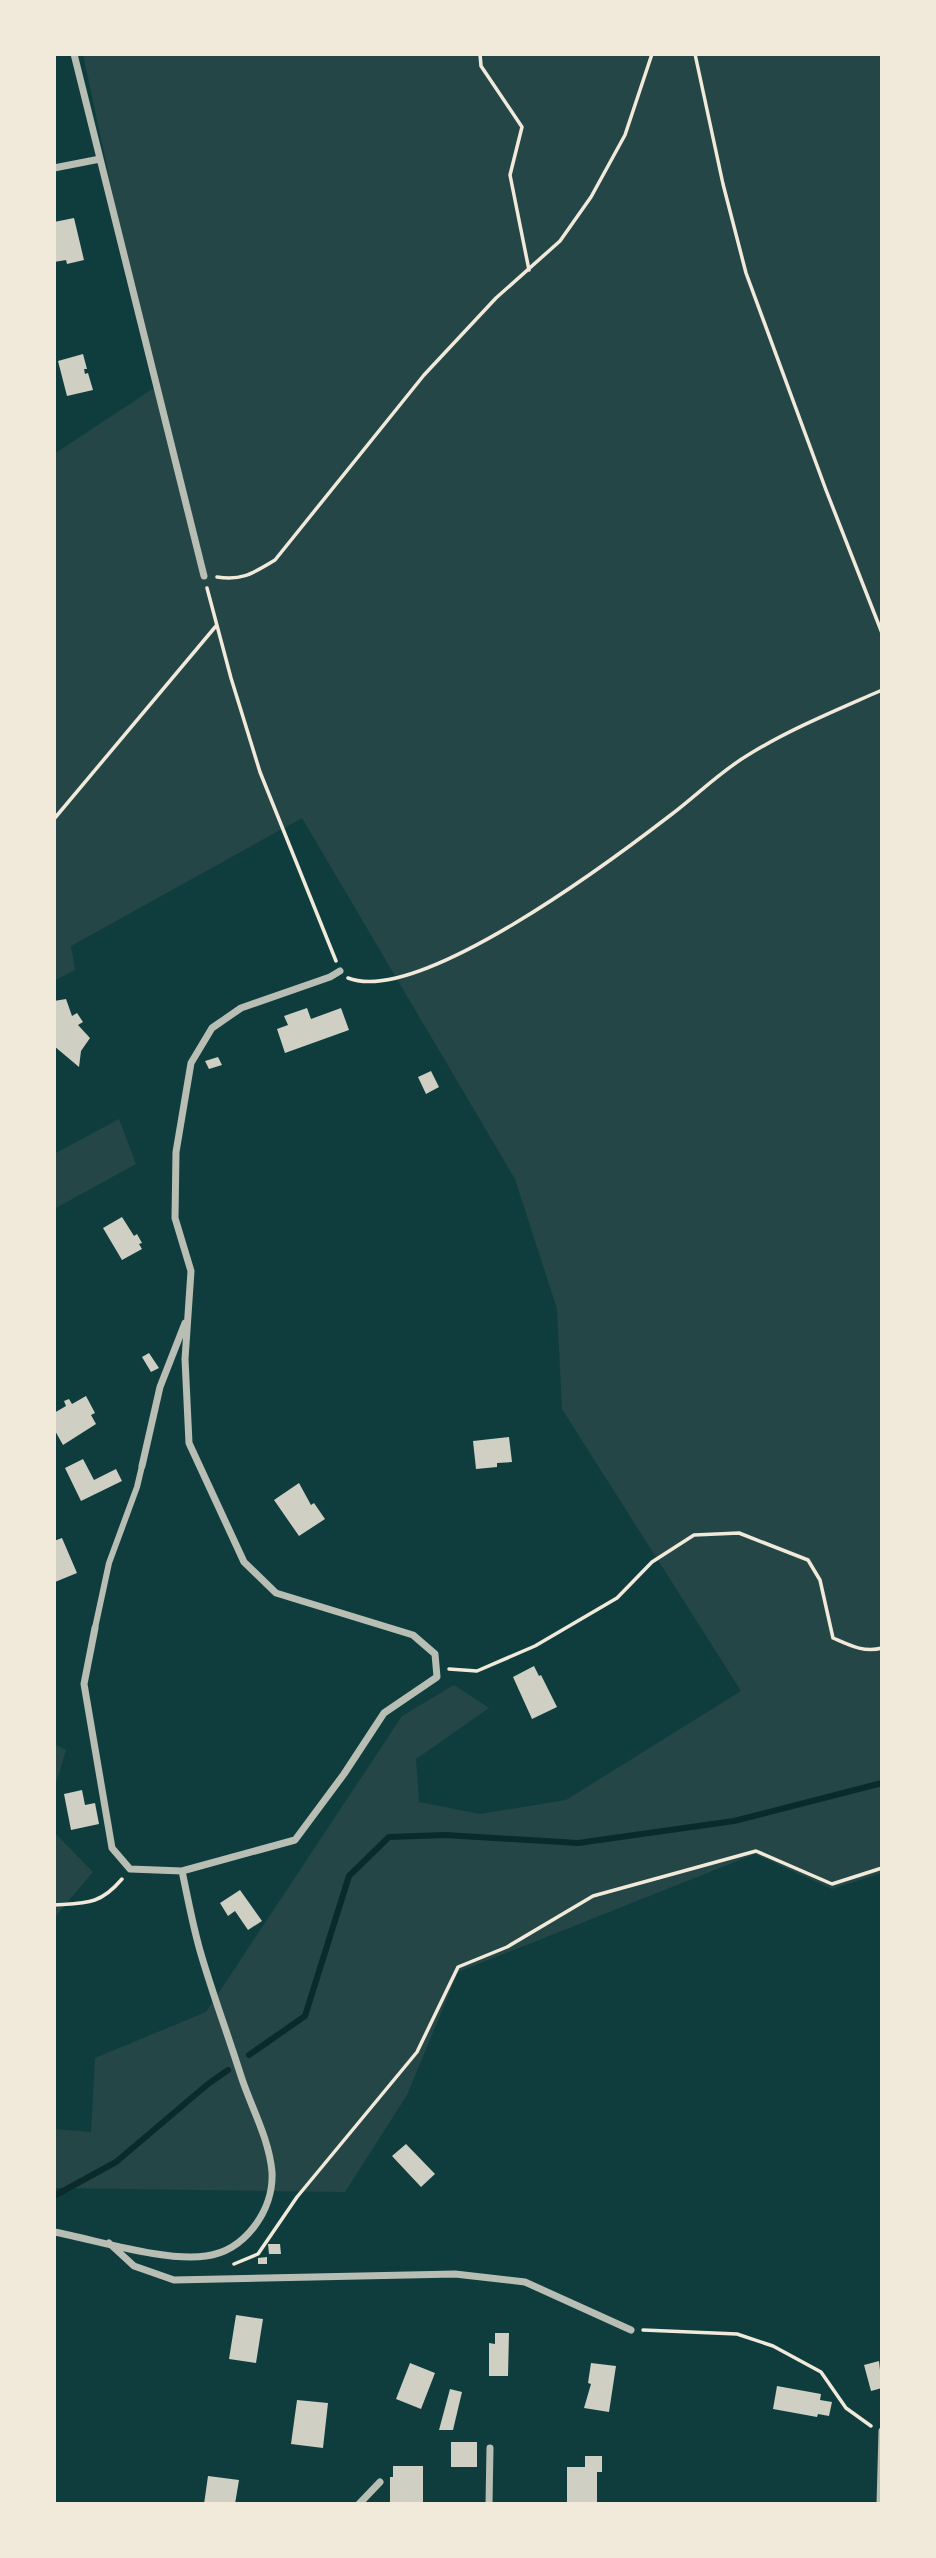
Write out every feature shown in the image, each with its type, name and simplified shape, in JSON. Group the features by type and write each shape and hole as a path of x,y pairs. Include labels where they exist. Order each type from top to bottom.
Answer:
{"street":[{"path":"74,54 204,576"},
{"path":"54,169 100,159"},
{"path":"188,1315 160,1387 137,1488 109,1563 84,1684 112,1848 130,1869 181,1871 295,1840 344,1774 384,1713 437,1677 435,1654 413,1635 276,1593 244,1562 189,1443 184,1359 188,1315 191,1271 175,1218 176,1152 191,1063 212,1028 242,1008 340,971"},
{"path":"54,2232 153,2253 206,2256 223,2252 251,2231 269,2198 272,2171 267,2145 201,1953 181,1871"},
{"path":"108,2243 134,2266 174,2280 455,2274 525,2282 631,2330"},
{"path":"880,2504 882,2432"},
{"path":"489,2504 490,2448"},
{"path":"359,2504 380,2482"}],"path":[{"path":"480,54 481,66 522,128 510,175 529,270"},
{"path":"652,54 625,135 591,197 559,241 496,298 424,375 275,560 251,575 234,580 204,576 216,626 260,772 340,971 349,979 358,982 396,978 416,973 502,930 586,877 747,755 835,710 882,690"},
{"path":"695,54 723,184 746,273 882,634"},
{"path":"54,819 216,626"},
{"path":"436,1668 477,1671 535,1646 617,1598 652,1562 694,1535 739,1533 808,1560 820,1580 833,1638 872,1651 882,1648"},
{"path":"201,2279 258,2254 297,2197 416,2052 458,1967 508,1947 593,1896 756,1851 832,1884 882,1868"},
{"path":"54,1905 97,1901 110,1893 130,1869"},
{"path":"631,2330 737,2334 773,2346 821,2372 846,2408 882,2432"}],"shaded area":[{"path":"83,54 882,54 882,1873 832,1889 755,1854 458,1972 407,2095 345,2192 54,2188 54,2129 91,2132 95,2058 206,2012 402,1716 454,1685 489,1708 416,1759 419,1802 480,1814 566,1800 741,1691 562,1409 557,1309 515,1179 302,818 71,946 75,970 54,981 54,454 154,388"},
{"path":"119,1119 136,1164 54,1209 54,1154"},
{"path":"54,1744 66,1750 54,1790"},
{"path":"54,1832 93,1872 54,1918"}],"building":[{"path":"74,218 84,260 67,264 66,260 54,262 54,222"},
{"path":"83,354 87,369 84,369 85,374 88,373 93,390 67,396 58,361"},
{"path":"66,999 72,1016 77,1013 83,1022 78,1025 90,1038 81,1051 79,1067 54,1046 54,1001"},
{"path":"307,1008 311,1019 341,1008 349,1030 285,1053 277,1029 288,1025 284,1016"},
{"path":"218,1057 222,1065 209,1069 205,1061"},
{"path":"431,1071 439,1087 426,1094 418,1077"},
{"path":"122,1217 134,1236 137,1234 142,1249 122,1260 103,1228"},
{"path":"149,1353 159,1368 151,1372 142,1357"},
{"path":"86,1396 95,1413 91,1415 96,1424 63,1445 54,1429 54,1413 66,1406 64,1401 69,1399 72,1404"},
{"path":"509,1437 512,1462 476,1469 473,1441"},
{"path":"83,1459 94,1480 116,1469 122,1481 81,1501 65,1468"},
{"path":"299,1483 311,1505 314,1503 325,1519 299,1536 274,1500"},
{"path":"62,1538 77,1573 55,1582 54,1541"},
{"path":"534,1666 557,1707 532,1719 513,1677"},
{"path":"82,1790 85,1805 95,1803 99,1824 71,1830 64,1794"},
{"path":"240,1890 262,1921 248,1930 235,1911 228,1916 220,1903"},
{"path":"406,2144 435,2174 421,2187 392,2156"},
{"path":"268,2244 280,2244 281,2254 269,2254"},
{"path":"267,2257 267,2264 258,2264 258,2258"},
{"path":"236,2315 263,2319 256,2363 229,2359"},
{"path":"495,2333 509,2333 508,2376 489,2376 489,2343 495,2344"},
{"path":"879,2361 882,2388 871,2391 864,2365"},
{"path":"410,2363 435,2373 421,2409 396,2399"},
{"path":"591,2363 616,2366 609,2412 584,2408 591,2384 588,2383"},
{"path":"777,2386 821,2394 820,2400 832,2402 829,2416 818,2414 817,2417 773,2409"},
{"path":"450,2389 462,2392 453,2430 439,2430"},
{"path":"297,2400 328,2403 323,2448 291,2444"},
{"path":"451,2442 477,2442 477,2467 451,2467"},
{"path":"585,2456 602,2456 602,2472 597,2472 597,2504 567,2504 567,2467 585,2467"},
{"path":"393,2466 423,2466 423,2504 390,2504 390,2477 393,2477"},
{"path":"208,2476 239,2480 235,2504 204,2504"}],"waterway":[{"path":"249,2055 305,2016 349,1876 389,1837 445,1835 578,1843 734,1821 882,1783"},
{"path":"54,2196 116,2162 228,2070"}]}
